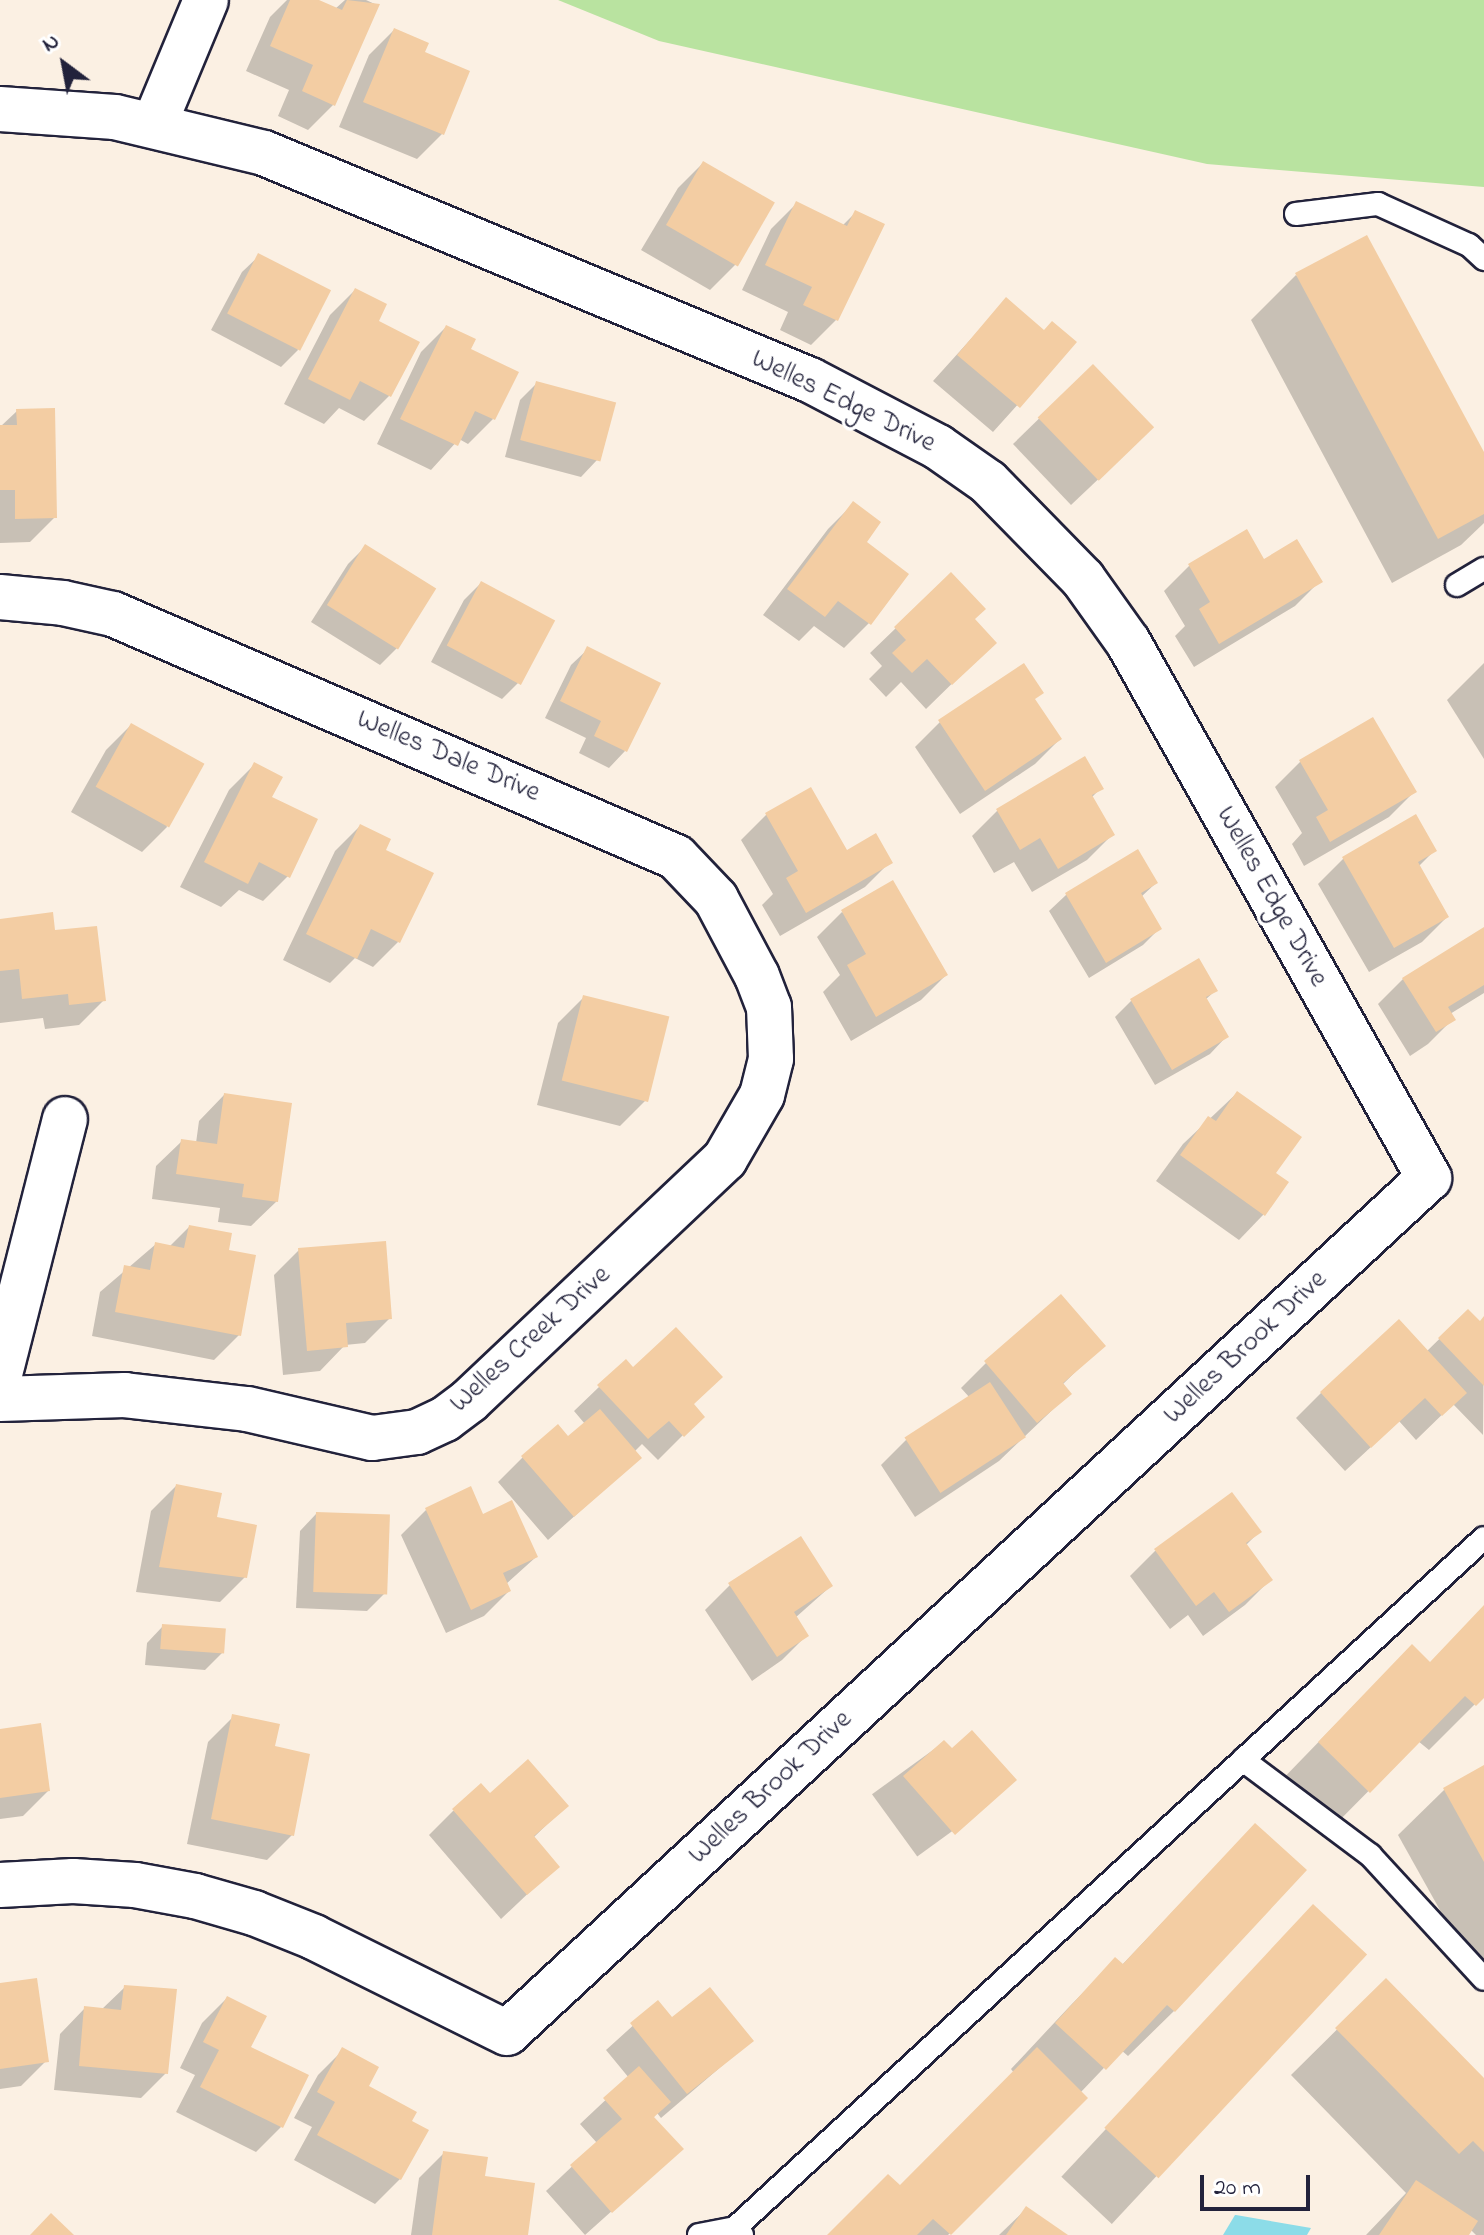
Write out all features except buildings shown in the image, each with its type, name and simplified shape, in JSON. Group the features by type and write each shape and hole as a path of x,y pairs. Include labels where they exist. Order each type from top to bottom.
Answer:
{"street":[{"path":"154,125 206,0"},
{"name":"Welles Edge Drive","path":"0,109 115,117 264,153 810,380 924,439 988,482 1083,579 1128,642 1429,1178"},
{"name":"Welles Dale Drive","path":"0,597 63,603 113,614 676,857 716,899 757,976 769,1007 771,1059"},
{"name":"Welles Creek Drive","path":"0,1399 125,1395 247,1409 372,1438 417,1432 445,1419 469,1401 725,1159 762,1095 771,1059"},
{"path":"0,1374 65,1119"},
{"name":"Welles Brook Drive","path":"0,1885 73,1881 135,1885 195,1896 254,1913 314,1937 507,2033 1429,1178"}],"lane":[{"path":"1296,214 1378,204 1469,245 1484,259"},
{"path":"1457,585 1484,569"},
{"path":"699,2235 739,2232 1484,1538"},
{"path":"1243,1760 1370,1855 1484,1979"}],"green space":[{"path":"558,0 1484,0 1484,187 1207,164 659,41"}],"water":[{"path":"1235,2215 1311,2228 1307,2235 1223,2235"}]}
